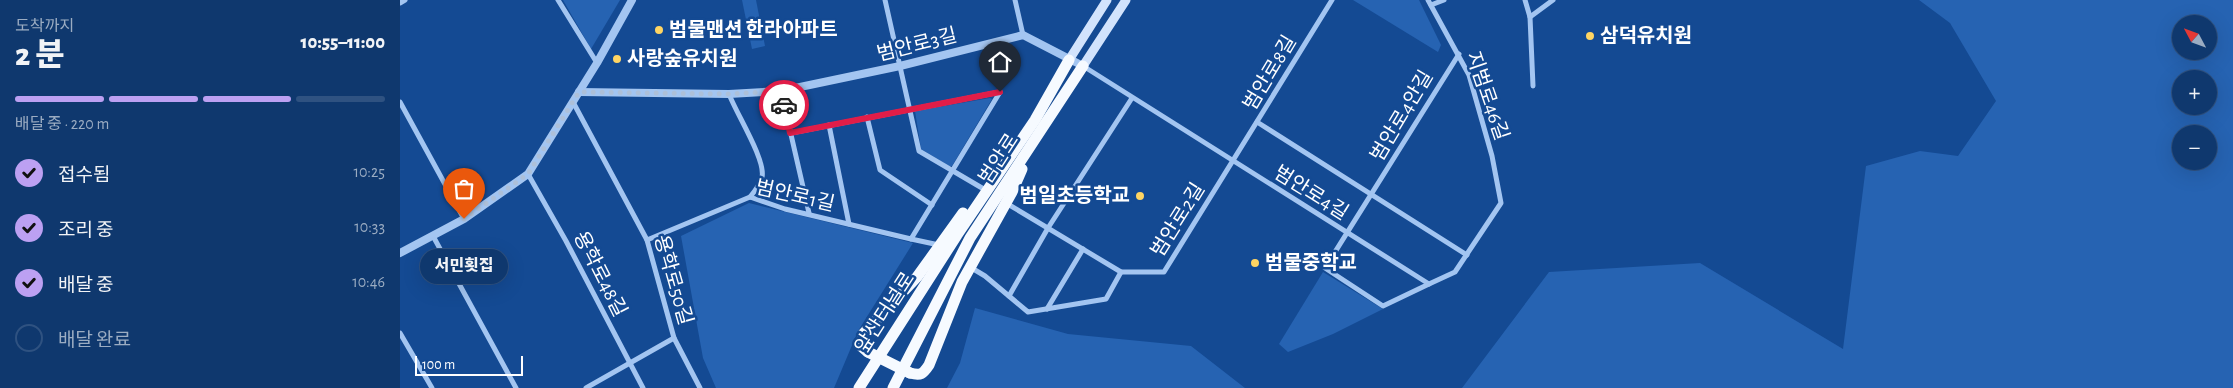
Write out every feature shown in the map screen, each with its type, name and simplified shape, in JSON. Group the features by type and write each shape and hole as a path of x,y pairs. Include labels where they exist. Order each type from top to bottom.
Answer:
{"highway":[{"name":"범안로","path":"943,258 1034,120 1069,60"},
{"name":"범안로","path":"956,264 970,238 1083,66"},
{"path":"1034,120 917,277 863,334 861,346 868,352 910,373 923,374 929,365 962,282 1006,202 1036,137"},
{"name":"앞산터널로","path":"859,388 943,258"},
{"name":"앞산터널로","path":"893,388 956,264"}],"main road":[{"name":"범안로","path":"1069,60 1107,0"},
{"name":"범안로","path":"1083,66 1126,0"}],"street":[{"path":"400,2 405,0"},
{"path":"558,0 597,63"},
{"path":"400,253 464,219 528,174 597,63 632,0"},
{"path":"885,0 919,151 982,188"},
{"path":"1016,0 1023,35 1083,66"},
{"name":"범안로8길","path":"1233,162 1332,0"},
{"name":"지범로46길","path":"1444,0 1430,2 1469,75 1479,107 1501,203 1467,255"},
{"path":"1525,0 1530,17 1533,86"},
{"path":"1530,17 1553,0"},
{"name":"범안로3길","path":"579,92 729,94 781,91 900,66 1023,35"},
{"name":"범안로4안길","path":"1429,284 1383,306 1325,268 1459,54"},
{"name":"범안로4길","path":"1083,66 1429,284"},
{"path":"781,91 809,213"},
{"path":"790,133 1000,92 911,239"},
{"path":"729,94 735,111 762,162 763,176 758,187 750,197"},
{"path":"1008,296 1048,228 1132,98"},
{"path":"400,102 464,219"},
{"name":"용학로50길","path":"573,102 647,240 674,338 700,388"},
{"path":"867,117 880,170 932,205"},
{"path":"1258,122 1467,255 1455,272 1429,284"},
{"path":"830,125 849,224"},
{"name":"범안로2길","path":"1120,272 1164,272 1233,162"},
{"name":"용학로48길","path":"528,174 566,241 643,388"},
{"name":"범안로1길","path":"647,240 750,197 764,203 940,245"},
{"path":"970,267 1028,312 1106,299 1120,272 1006,202"},
{"path":"433,236 516,388"},
{"path":"1048,309 1083,250"},
{"path":"400,333 432,388"},
{"path":"586,388 674,338"}],"shaded area":[{"path":"563,0 620,0 591,49"},
{"path":"742,0 756,0 765,46 752,49"},
{"path":"1353,0 1419,0 1441,45 1438,52"},
{"path":"1919,0 2233,0 2233,388 1462,388 1549,272 1700,263 1843,349 1866,166 1920,151 1958,156 1996,101 1950,23"},
{"path":"992,99 952,166 921,149 915,111"},
{"path":"749,203 913,243 858,331 834,388 716,388 703,358 681,236"},
{"path":"1323,272 1383,309 1333,334 1288,352 1279,344"},
{"path":"975,308 1068,334 1191,346 1245,388 947,388 960,363"}],"way so far":[{"path":"464,219 528,174 579,92 729,94 781,91 784,105"}],"place":[{"name":"범물맨션 한라아파트","path":"659,30"},
{"name":"삼덕유치원","path":"1590,36"},
{"name":"사랑숲유치원","path":"617,59"},
{"name":"범일초등학교","path":"1140,196"},
{"name":"서민횟집","path":"464,219"},
{"name":"범물중학교","path":"1255,263"}],"route":[{"path":"784,105 790,133 1000,92"}]}
